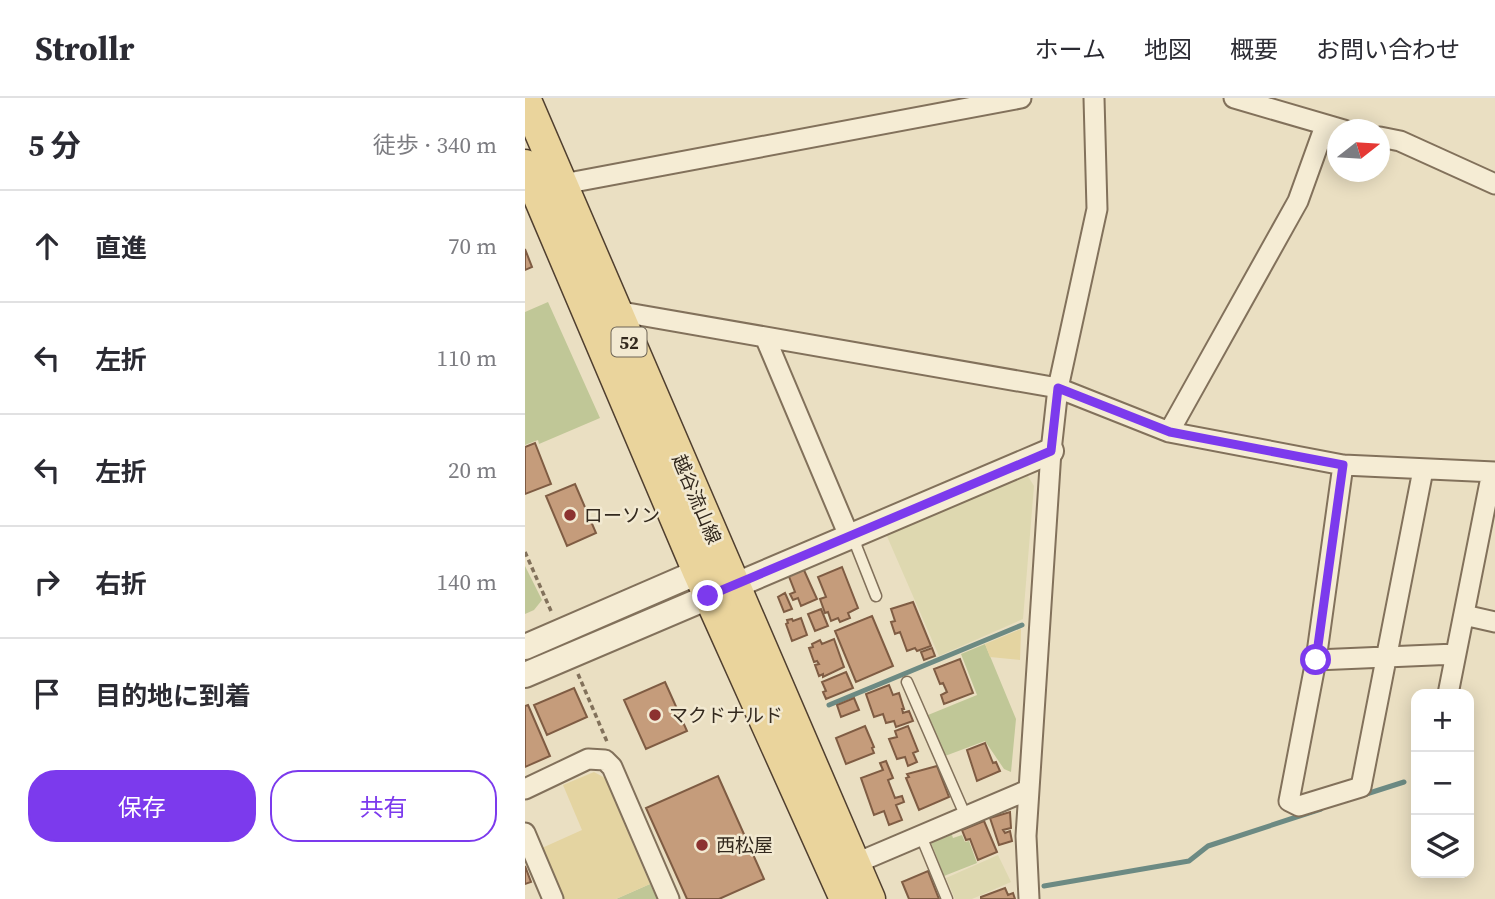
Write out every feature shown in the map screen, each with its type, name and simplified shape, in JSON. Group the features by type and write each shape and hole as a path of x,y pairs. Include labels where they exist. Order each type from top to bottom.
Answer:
{"main road":[{"name":"越谷流山線","path":"525,98 616,311 714,584 870,899"},
{"name":"越谷流山線","path":"525,165 714,584 845,899"}],"street":[{"path":"563,184 1021,98"},
{"path":"1029,899 1026,836 1028,790 1051,451 1058,388 1097,209 1094,98"},
{"path":"1234,98 1327,125"},
{"path":"1390,139 1491,176"},
{"path":"1170,432 1298,201 1327,143"},
{"path":"616,311 1058,388 1170,432 1343,465 1494,472 1449,689"},
{"path":"765,337 851,535"},
{"path":"525,647 851,535 1051,451"},
{"path":"1343,465 1316,660 1289,801 1299,806 1361,787 1423,470"},
{"path":"525,675 714,584"},
{"path":"1464,615 1495,622"},
{"path":"1316,660 1456,654"},
{"path":"525,789 588,759 602,759 612,767 669,899"},
{"path":"855,864 1028,790"},
{"path":"525,833 553,899"}],"lane":[{"path":"851,535 876,596"},
{"path":"907,682 966,817"},
{"path":"921,836 947,899"}],"path":[{"path":"525,552 551,611"},
{"path":"577,672 609,744 602,759"}],"shaded area":[{"path":"1026,473 1034,486 1023,619 939,656 886,534"},
{"path":"998,855 1011,882 972,899 955,899 946,878"}],"green space":[{"path":"548,302 600,418 539,444 538,440 525,445 525,312"},
{"path":"525,566 542,600 534,610 525,614"},
{"path":"985,644 1016,719 1011,772 1004,769 985,741 945,756 928,715 977,695 961,654"},
{"path":"951,832 953,838 962,835 965,842 969,841 977,863 944,876 930,840"},
{"path":"650,884 657,899 616,899"}],"sand":[{"path":"1021,629 1020,660 990,657 985,644"},
{"path":"594,772 605,778 650,884 616,899 564,899 542,848 582,830 563,785"}],"building":[{"path":"525,249 532,267 525,270"},
{"path":"535,443 551,484 525,494 525,447"},
{"path":"575,484 596,533 567,546 546,496"},
{"path":"842,567 858,608 848,613 850,618 840,622 838,618 831,621 820,599 826,597 818,577"},
{"path":"803,568 817,599 801,606 798,598 793,600 790,594 795,592 788,574"},
{"path":"785,593 792,609 784,612 778,597"},
{"path":"913,602 931,646 907,651 900,632 895,634 891,609"},
{"path":"821,609 828,626 815,631 808,614"},
{"path":"872,616 893,666 856,682 835,631"},
{"path":"801,618 807,635 792,641 787,620"},
{"path":"834,639 844,667 823,677 823,674 819,676 815,665 819,664 814,662 809,648 820,640 822,644"},
{"path":"932,648 935,656 924,660 921,652"},
{"path":"960,659 973,693 944,704 941,695 947,692 943,683 940,684 934,669"},
{"path":"846,672 853,688 826,699 822,682"},
{"path":"665,682 687,731 646,749 624,700"},
{"path":"889,685 893,695 899,693 903,713 909,711 913,721 896,727 894,721 886,723 883,714 874,717 866,694"},
{"path":"574,688 587,717 547,735 534,705"},
{"path":"854,698 859,710 841,717 837,705"},
{"path":"528,705 550,756 525,767 525,706"},
{"path":"865,726 874,753 846,764 836,738"},
{"path":"908,726 918,751 913,753 917,762 908,766 905,757 897,759 889,739 897,737 895,731"},
{"path":"985,743 993,763 996,762 1000,771 977,781 967,750"},
{"path":"886,761 893,778 888,780 895,798 902,796 904,802 896,805 902,820 889,825 884,811 874,815 861,778 883,770 880,763"},
{"path":"937,766 949,797 919,810 906,778 909,777 907,774"},
{"path":"718,776 764,879 719,899 687,899 646,808"},
{"path":"1010,812 1011,828 1003,830 1005,833 1010,831 1012,841 999,845 990,818"},
{"path":"984,821 997,852 978,860 970,839 966,840 962,830"},
{"path":"525,866 531,882 525,884"},
{"path":"928,871 939,899 909,899 902,882"},
{"path":"1005,888 1008,895 1013,893 1015,899 981,899 981,897"}],"waterway":[{"path":"829,705 1022,625"},
{"path":"1360,796 1404,782"},
{"path":"1044,886 1189,861 1208,846 1321,809"}],"place":[{"name":"ローソン","path":"570,515"},
{"name":"マクドナルド","path":"655,715"},
{"name":"西松屋","path":"702,845"}],"route":[{"path":"708,596 1051,451 1058,388 1170,432 1343,465 1316,660"}]}
